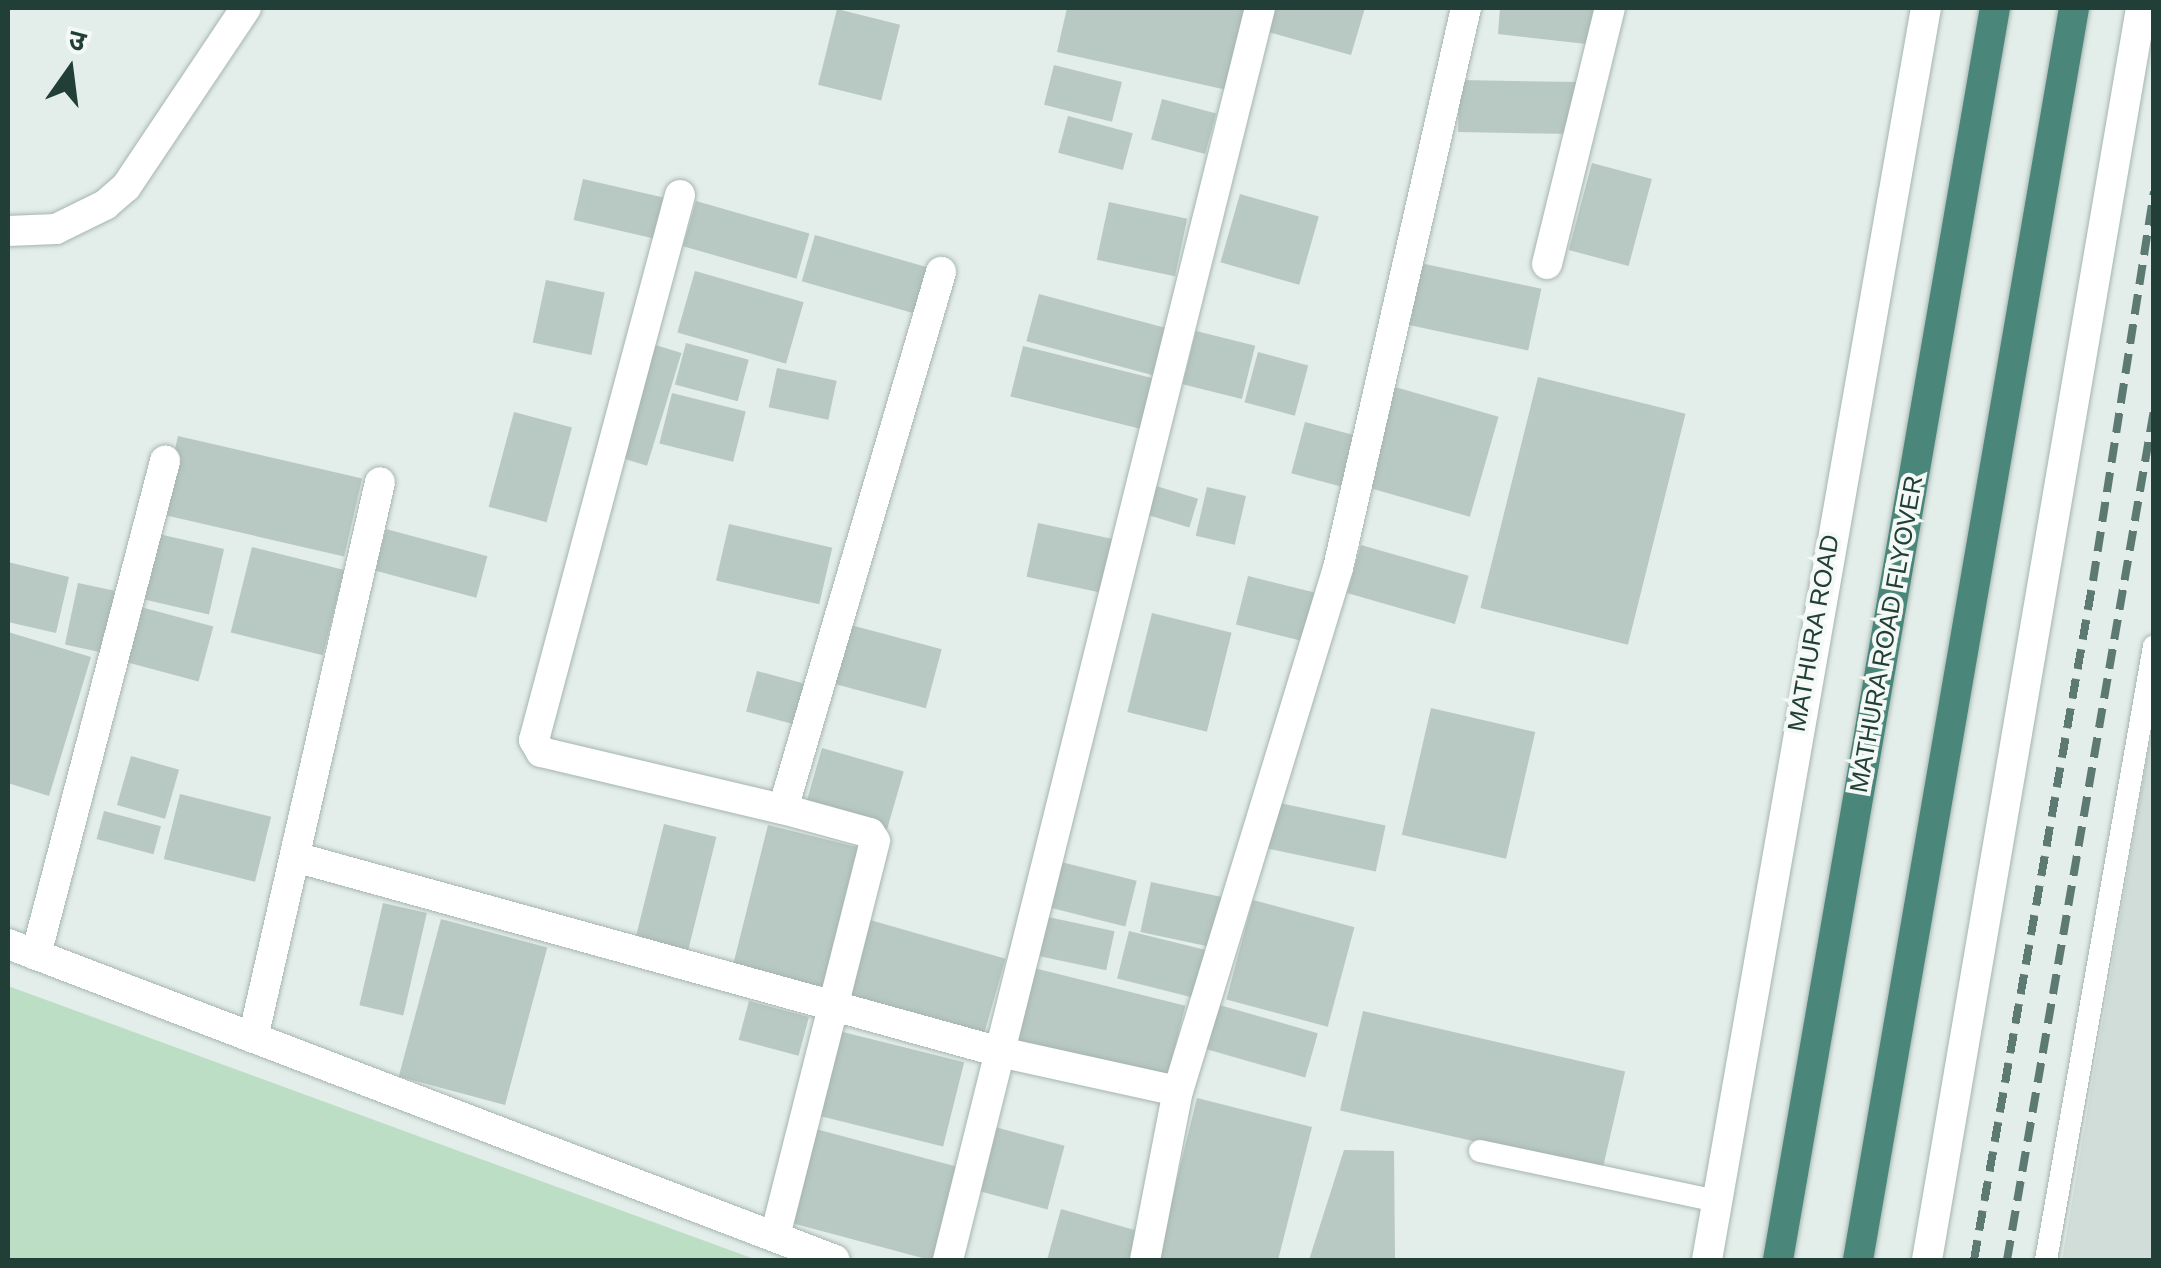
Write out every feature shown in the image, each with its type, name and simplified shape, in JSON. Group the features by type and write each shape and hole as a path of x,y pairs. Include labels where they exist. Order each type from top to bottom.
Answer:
{"highway":[{"name":"MATHURA ROAD FLYOVER","path":"1778,1260 1995,8"},
{"path":"1858,1260 2074,8"}],"street":[{"path":"8,232 56,229 105,205 126,186 246,8"},
{"path":"948,1260 1260,8"},
{"path":"1145,1260 1178,1091 1338,568 1466,8"},
{"path":"1547,264 1610,8"},
{"name":"MATHURA ROAD","path":"1707,1260 1926,8"},
{"path":"1927,1260 2141,8"},
{"path":"680,194 534,740 541,752 782,809 870,833 875,841 830,1005 775,1238"},
{"path":"782,809 941,272"},
{"path":"36,955 166,462"},
{"path":"253,1038 380,482"},
{"path":"294,858 1000,1052 1178,1091"},
{"path":"8,944 835,1260"}],"lane":[{"path":"2046,1260 2154,646"},
{"path":"1480,1151 1717,1201"}],"shaded area":[{"path":"2153,724 2153,1260 2062,1260"}],"green space":[{"path":"8,986 757,1260 8,1260"}],"building":[{"path":"1067,8 1254,8 1236,92 1057,52"},
{"path":"1275,8 1365,8 1351,55 1268,32"},
{"path":"1500,8 1599,8 1595,45 1498,34"},
{"path":"837,9 900,25 881,100 818,85"},
{"path":"1054,65 1122,82 1112,122 1044,105"},
{"path":"1459,80 1576,82 1575,134 1458,132"},
{"path":"1162,99 1216,113 1205,154 1151,140"},
{"path":"1068,116 1133,133 1123,170 1058,153"},
{"path":"1592,163 1652,179 1629,266 1569,250"},
{"path":"583,179 669,199 659,240 574,220"},
{"path":"1240,194 1319,217 1299,285 1220,262"},
{"path":"696,201 809,234 796,279 683,246"},
{"path":"1109,202 1187,219 1175,276 1097,260"},
{"path":"815,235 932,269 919,315 802,281"},
{"path":"1420,263 1541,289 1528,350 1407,325"},
{"path":"695,271 804,302 786,364 677,333"},
{"path":"546,280 605,292 591,355 533,343"},
{"path":"1039,294 1172,330 1160,377 1026,341"},
{"path":"1196,331 1255,346 1242,399 1183,384"},
{"path":"649,343 682,353 647,466 615,456"},
{"path":"686,343 749,360 738,401 675,385"},
{"path":"1023,346 1160,380 1147,431 1010,396"},
{"path":"1258,352 1308,365 1295,416 1245,402"},
{"path":"777,368 837,381 828,420 769,407"},
{"path":"1538,377 1685,414 1628,645 1480,608"},
{"path":"1388,385 1499,417 1470,517 1359,485"},
{"path":"672,393 746,411 733,462 659,443"},
{"path":"514,412 572,428 547,522 489,507"},
{"path":"1305,422 1360,437 1346,488 1291,473"},
{"path":"178,436 362,479 344,556 160,514"},
{"path":"1156,486 1198,499 1189,528 1147,515"},
{"path":"1207,487 1246,496 1235,545 1196,536"},
{"path":"1038,523 1116,540 1105,593 1027,577"},
{"path":"729,524 832,548 819,604 716,581"},
{"path":"386,529 487,556 476,598 375,571"},
{"path":"150,532 224,549 209,614 135,597"},
{"path":"1361,545 1469,576 1455,624 1347,593"},
{"path":"252,547 344,570 323,655 231,632"},
{"path":"8,562 69,577 56,633 8,622"},
{"path":"1248,576 1327,596 1314,644 1236,625"},
{"path":"78,583 124,593 111,654 65,645"},
{"path":"137,606 213,626 199,682 122,661"},
{"path":"1152,613 1232,633 1207,732 1127,712"},
{"path":"847,624 942,649 926,708 831,683"},
{"path":"8,632 91,657 49,796 8,783"},
{"path":"757,671 814,686 803,727 746,712"},
{"path":"1431,708 1535,732 1506,859 1402,835"},
{"path":"822,748 904,771 887,829 805,806"},
{"path":"131,756 179,770 165,819 117,805"},
{"path":"180,794 271,817 255,882 164,859"},
{"path":"1275,802 1386,825 1376,871 1265,848"},
{"path":"104,811 161,826 153,854 96,839"},
{"path":"664,824 716,837 688,951 636,938"},
{"path":"768,825 865,849 830,989 733,965"},
{"path":"1061,862 1137,881 1125,926 1050,908"},
{"path":"1151,882 1225,898 1215,948 1140,932"},
{"path":"1253,900 1354,927 1328,1027 1226,999"},
{"path":"383,903 427,913 403,1015 359,1005"},
{"path":"1048,917 1115,931 1106,970 1040,956"},
{"path":"441,919 547,947 505,1105 399,1076"},
{"path":"870,920 1006,959 982,1040 847,1001"},
{"path":"1129,931 1209,951 1197,998 1117,979"},
{"path":"1034,968 1185,1006 1167,1079 1016,1042"},
{"path":"749,1001 809,1017 799,1056 739,1040"},
{"path":"1216,1004 1318,1033 1305,1077 1203,1048"},
{"path":"1363,1011 1625,1072 1602,1171 1340,1110"},
{"path":"839,1031 964,1062 943,1147 818,1115"},
{"path":"1197,1098 1312,1127 1278,1260 1157,1260"},
{"path":"995,1127 1065,1146 1047,1209 978,1191"},
{"path":"812,1128 962,1168 937,1260 787,1222"},
{"path":"1344,1150 1394,1151 1395,1260 1309,1260"},
{"path":"1061,1209 1138,1231 1130,1260 1047,1260"}],"railway":[{"path":"1974,1260 2093,581 2154,192"},
{"path":"2007,1260 2154,410"}]}
